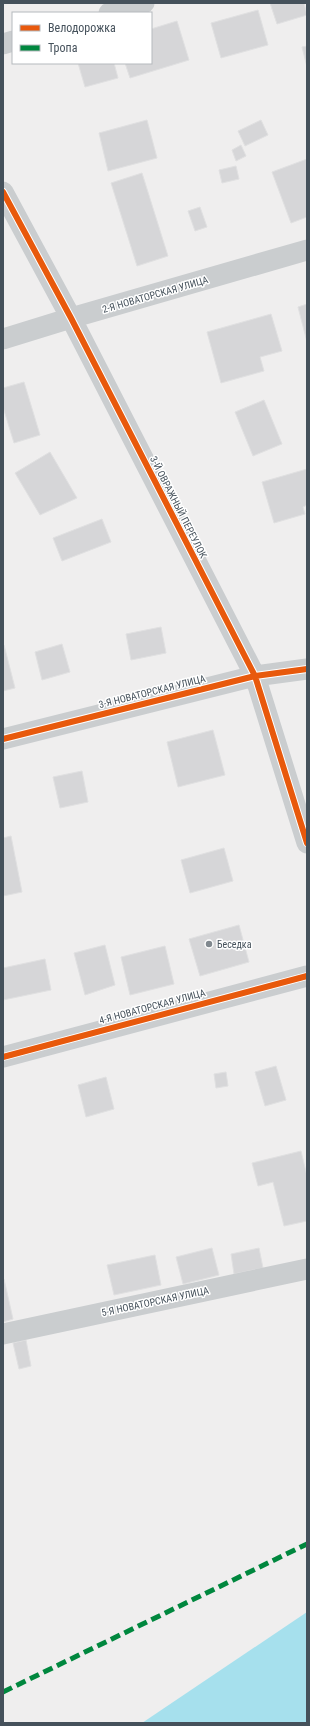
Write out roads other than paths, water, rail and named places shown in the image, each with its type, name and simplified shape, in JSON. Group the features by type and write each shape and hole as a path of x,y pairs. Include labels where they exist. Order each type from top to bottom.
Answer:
{"street":[{"path":"112,12 144,3"},
{"name":"3-Й ОВРАЖНЫЙ ПЕРЕУЛОК","path":"3,192 71,318 254,676 307,843"},
{"name":"2-Я НОВАТОРСКАЯ УЛИЦА","path":"3,339 307,250"},
{"name":"3-Я НОВАТОРСКАЯ УЛИЦА","path":"3,739 254,676 307,669"},
{"name":"4-Я НОВАТОРСКАЯ УЛИЦА","path":"3,1057 307,976"},
{"name":"5-Я НОВАТОРСКАЯ УЛИЦА","path":"3,1334 307,1269"}],"water":[{"path":"307,1612 307,1723 142,1723"}],"place":[{"name":"Беседка","path":"209,944"}]}
